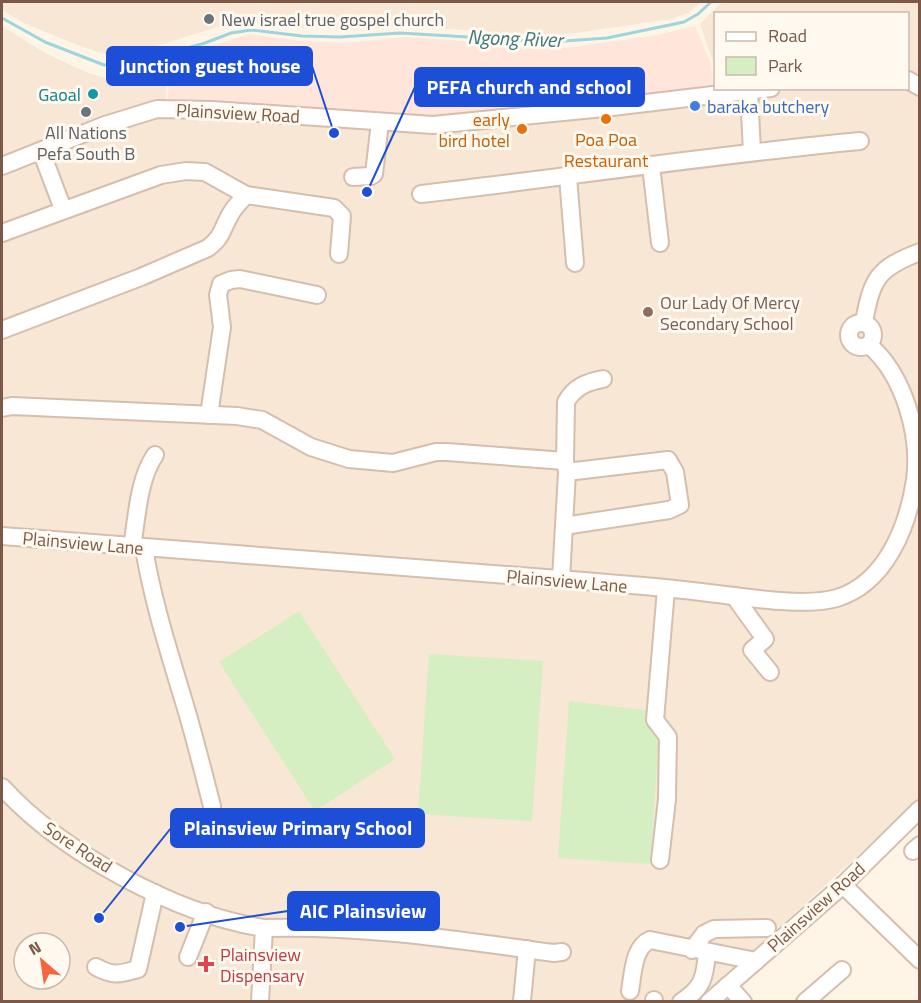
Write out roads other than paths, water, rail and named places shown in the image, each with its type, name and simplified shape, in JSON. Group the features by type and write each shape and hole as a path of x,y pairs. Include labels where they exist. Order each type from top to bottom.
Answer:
{"street":[{"name":"Plainsview Road","path":"2,166 105,125 157,109 212,110 433,125 760,90"},
{"path":"749,92 752,152"},
{"path":"353,177 374,174 380,122"},
{"path":"421,194 752,152 860,141"},
{"path":"41,152 63,209"},
{"path":"651,166 660,243"},
{"path":"2,233 161,175 186,171 205,172 246,195 334,208 342,216 339,254"},
{"path":"568,177 575,263"},
{"path":"2,330 208,249 220,236 230,214 246,195"},
{"name":"Plainsview Lane","path":"2,536 561,579 734,596 808,601 835,598 854,591 875,574 892,550 912,496 917,467 909,412 903,392 880,355 869,345 853,346 849,338 849,330 855,324 864,322 870,291 883,271 898,260 920,252"},
{"path":"209,415 222,327 218,295 221,284 240,279 317,295"},
{"path":"561,579 566,466 566,402 579,387 603,378"},
{"path":"2,408 12,406 237,416 262,420 311,447 333,455 372,462 393,463 447,452 566,466 668,460 675,472 680,505 669,510 564,526"},
{"path":"155,455 149,465 142,492 138,547 188,714 212,806"},
{"path":"660,860 667,799 668,737 655,720 666,589"},
{"path":"734,596 765,639 752,650 770,672"},
{"name":"Sore Road","path":"2,787 23,808 72,846 109,869 155,892 250,926 446,938 554,953 562,952"},
{"name":"Plainsview Road","path":"709,1002 843,885 920,809"},
{"path":"843,885 920,960"},
{"path":"96,968 108,974 118,975 138,969 155,892"},
{"path":"188,957 206,912"},
{"path":"261,1001 264,928"},
{"path":"681,1002 694,992 703,980 700,951 704,934 714,929 767,928"},
{"path":"630,991 638,951 644,942 650,940 756,961"},
{"path":"522,1001 527,949"},
{"path":"805,1002 842,970"},
{"path":"728,985 743,1002"}],"waterway":[{"name":"Ngong River","path":"2,18 45,42 104,65 137,62 205,43 231,33 251,30 302,36 340,37 400,33 550,42 607,38 684,22 698,14 711,2"}],"place":[{"name":"New israel true gospel church","path":"209,19"},
{"name":"Gaoal","path":"93,94"},
{"name":"baraka butchery","path":"695,106"},
{"name":"All Nations Pefa South B","path":"86,112"},
{"name":"Poa Poa Restaurant","path":"606,119"},
{"name":"early bird hotel","path":"522,129"},
{"name":"Junction guest house","path":"334,133"},
{"name":"PEFA church and school","path":"367,192"},
{"name":"Our Lady Of Mercy Secondary School","path":"648,312"},
{"name":"Plainsview Primary School","path":"99,918"},
{"name":"AIC Plainsview","path":"180,927"},
{"name":"Plainsview Dispensary","path":"206,964"}]}
